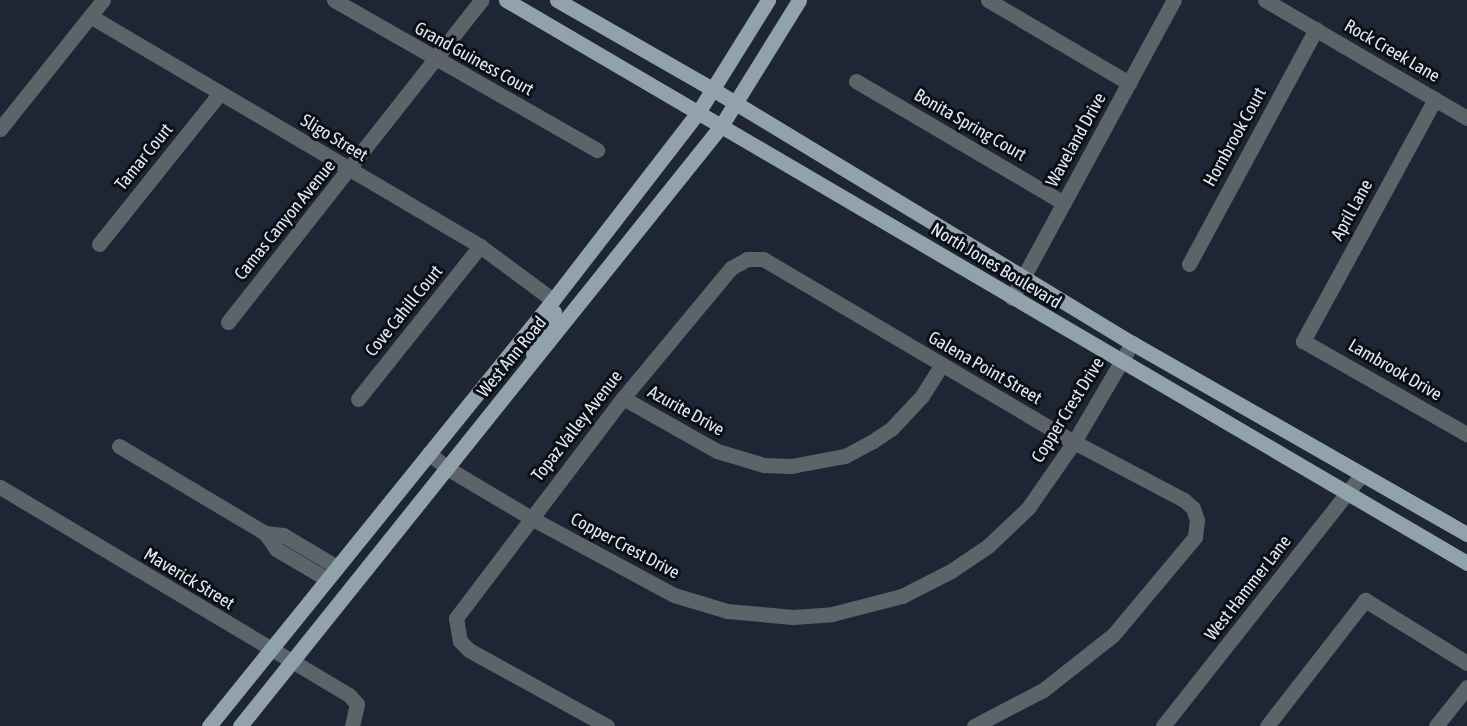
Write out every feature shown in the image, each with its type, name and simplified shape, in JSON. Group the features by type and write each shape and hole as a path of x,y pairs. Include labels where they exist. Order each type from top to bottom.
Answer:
{"main road":[{"name":"North Jones Boulevard","path":"506,0 699,111 1120,363 1467,563"},
{"name":"North Jones Boulevard","path":"558,0 738,104 1132,343 1467,534"},
{"name":"West Ann Road","path":"209,726 553,300 699,111 768,0"},
{"name":"West Ann Road","path":"240,726 722,126 738,104 799,0"},
{"path":"528,368 555,310 553,300"}],"street":[{"path":"0,129 103,0"},
{"name":"Grand Guiness Court","path":"334,0 436,61 597,150"},
{"name":"Camas Canyon Avenue","path":"228,322 436,61 481,0"},
{"path":"988,0 1130,83"},
{"name":"Waveland Drive","path":"1012,298 1174,0"},
{"name":"Rock Creek Lane","path":"1265,0 1467,118"},
{"name":"Sligo Street","path":"90,16 480,246 553,300"},
{"name":"Hornbrook Court","path":"1189,264 1316,29"},
{"name":"Bonita Spring Court","path":"856,81 1064,203"},
{"name":"Tamar Court","path":"99,244 220,93"},
{"name":"April Lane","path":"1303,341 1435,99"},
{"name":"Cove Cahill Court","path":"358,399 480,246"},
{"name":"Galena Point Street","path":"747,259 763,259 1074,442 1184,500 1197,520 1195,537 1113,635 1043,690 974,726"},
{"name":"Topaz Valley Avenue","path":"607,726 469,650 456,630 460,608 623,398 731,268 747,259"},
{"name":"Lambrook Drive","path":"1303,341 1467,434"},
{"name":"Copper Crest Drive","path":"429,453 447,468 531,518 674,596 727,611 794,617 832,614 902,596 951,572 988,546 1028,508 1074,442 1132,343"},
{"name":"Azurite Drive","path":"623,398 717,452 764,465 790,466 844,456 873,441 892,428 922,396 941,365"},
{"path":"119,446 265,534 276,549 327,579"},
{"name":"West Hammer Lane","path":"1163,726 1362,474"},
{"name":"Maverick Street","path":"0,487 270,651 292,661 357,704 352,726"},
{"path":"265,534 283,535 337,567"},
{"path":"1267,726 1365,600 1467,663"},
{"path":"1436,726 1467,687"}]}
